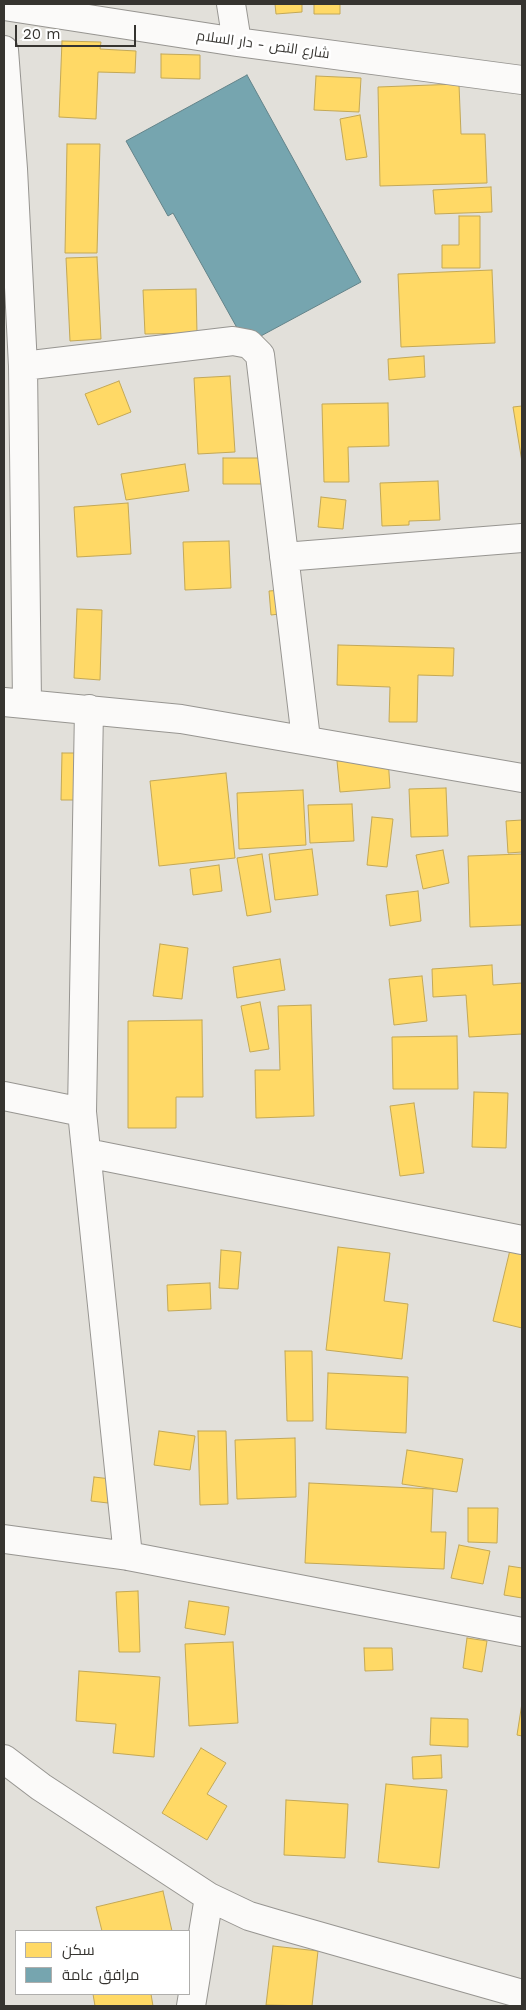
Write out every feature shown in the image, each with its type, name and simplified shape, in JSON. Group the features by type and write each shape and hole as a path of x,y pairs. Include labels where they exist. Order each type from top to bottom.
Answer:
{"street":[{"path":"231,4 237,42"},
{"name":"شارع النص - دار السلام","path":"4,6 237,42 522,80"},
{"path":"4,50 12,276 23,366 15,702 181,719 306,739 522,778"},
{"path":"23,366 234,341 249,344 260,355 306,739"},
{"path":"284,556 522,538"},
{"path":"89,709 82,1112 128,1556"},
{"path":"4,1096 82,1112"},
{"path":"87,1153 522,1240"},
{"path":"4,1539 128,1556 522,1632"},
{"path":"4,1759 41,1787 209,1898 249,1916 522,1994"},
{"path":"191,2006 209,1898"}],"building: سكن":[{"path":"275,4 302,4 302,12 276,14"},
{"path":"314,4 340,4 340,14 314,14"},
{"path":"62,41 101,42 100,49 136,51 135,73 98,72 96,119 59,117"},
{"path":"161,54 200,55 200,79 161,78"},
{"path":"316,76 361,78 359,112 314,110"},
{"path":"459,84 461,134 485,134 487,183 380,186 378,87"},
{"path":"360,115 367,157 346,160 340,119"},
{"path":"67,144 100,144 97,253 65,253"},
{"path":"491,187 492,212 435,214 433,190"},
{"path":"459,216 480,216 480,268 442,268 442,245 459,245"},
{"path":"97,257 101,339 70,341 66,258"},
{"path":"492,270 495,343 401,347 398,274"},
{"path":"196,289 197,333 145,334 143,290"},
{"path":"424,356 425,377 389,380 388,359"},
{"path":"230,376 235,452 198,454 194,378"},
{"path":"119,381 131,412 98,425 85,394"},
{"path":"388,403 389,446 348,447 349,482 324,482 322,404"},
{"path":"522,406 522,462 513,407"},
{"path":"223,458 269,458 270,484 223,484"},
{"path":"185,464 189,491 126,500 121,474"},
{"path":"438,481 440,520 409,521 409,525 382,526 380,483"},
{"path":"321,497 346,500 343,529 318,527"},
{"path":"128,503 131,554 77,557 74,507"},
{"path":"229,541 231,588 185,590 183,542"},
{"path":"295,589 297,612 271,615 269,591"},
{"path":"77,609 102,610 100,680 74,678"},
{"path":"338,645 454,648 453,676 418,675 417,722 389,722 390,687 337,685"},
{"path":"62,753 92,753 91,800 61,800"},
{"path":"388,757 390,788 340,792 337,761"},
{"path":"226,773 235,858 159,866 150,781"},
{"path":"446,788 448,836 411,837 409,789"},
{"path":"303,790 306,845 239,849 237,793"},
{"path":"352,804 354,841 310,843 308,805"},
{"path":"372,817 393,819 387,867 367,865"},
{"path":"522,820 522,852 508,853 506,821"},
{"path":"312,849 318,895 275,900 269,854"},
{"path":"443,850 449,883 423,889 416,855"},
{"path":"262,854 271,912 247,916 237,858"},
{"path":"522,854 522,925 470,927 468,856"},
{"path":"219,865 222,891 193,895 190,869"},
{"path":"418,891 421,921 390,926 386,895"},
{"path":"160,944 188,948 182,999 153,996"},
{"path":"280,959 285,990 237,998 233,967"},
{"path":"492,965 493,985 522,983 522,1034 469,1037 466,995 433,997 432,969"},
{"path":"422,976 427,1021 394,1025 389,979"},
{"path":"260,1002 269,1049 250,1052 241,1006"},
{"path":"311,1005 314,1116 256,1118 255,1070 280,1070 278,1006"},
{"path":"202,1020 203,1097 176,1097 176,1128 128,1128 128,1021"},
{"path":"457,1036 458,1089 393,1089 392,1037"},
{"path":"474,1092 508,1093 506,1148 472,1147"},
{"path":"414,1103 424,1173 400,1176 390,1106"},
{"path":"338,1247 390,1253 384,1301 408,1304 402,1359 326,1350"},
{"path":"221,1250 241,1252 238,1289 219,1288"},
{"path":"510,1250 522,1253 522,1328 493,1321"},
{"path":"210,1283 211,1309 168,1311 167,1285"},
{"path":"285,1351 312,1351 313,1421 287,1421"},
{"path":"328,1373 408,1377 406,1433 326,1429"},
{"path":"159,1431 195,1436 190,1470 154,1465"},
{"path":"198,1431 226,1431 228,1504 200,1505"},
{"path":"295,1438 296,1497 237,1499 235,1440"},
{"path":"407,1450 463,1459 457,1492 402,1484"},
{"path":"94,1477 111,1479 108,1503 91,1501"},
{"path":"309,1483 433,1489 431,1532 446,1532 444,1569 305,1563"},
{"path":"468,1508 498,1508 497,1543 468,1542"},
{"path":"459,1545 490,1551 483,1584 451,1578"},
{"path":"509,1566 522,1568 522,1598 504,1595"},
{"path":"138,1591 140,1652 119,1652 116,1592"},
{"path":"189,1601 229,1607 225,1635 185,1628"},
{"path":"467,1638 487,1641 482,1672 463,1668"},
{"path":"233,1642 238,1723 189,1726 185,1644"},
{"path":"364,1648 392,1648 393,1670 365,1671"},
{"path":"79,1671 160,1677 154,1757 113,1753 116,1724 76,1721"},
{"path":"522,1703 522,1736 517,1735"},
{"path":"431,1718 468,1719 468,1747 430,1745"},
{"path":"201,1748 226,1763 207,1794 227,1806 207,1840 162,1813"},
{"path":"441,1755 442,1778 413,1779 412,1757"},
{"path":"386,1784 447,1790 439,1868 378,1862"},
{"path":"286,1800 348,1804 345,1858 284,1855"},
{"path":"163,1891 172,1930 102,1930 96,1907"},
{"path":"273,1946 318,1951 312,2006 266,2005"},
{"path":"93,1995 151,1995 153,2006 95,2006"}],"building: مرافق عامة":[{"path":"247,75 361,282 246,344 173,213 168,216 126,141"}]}
